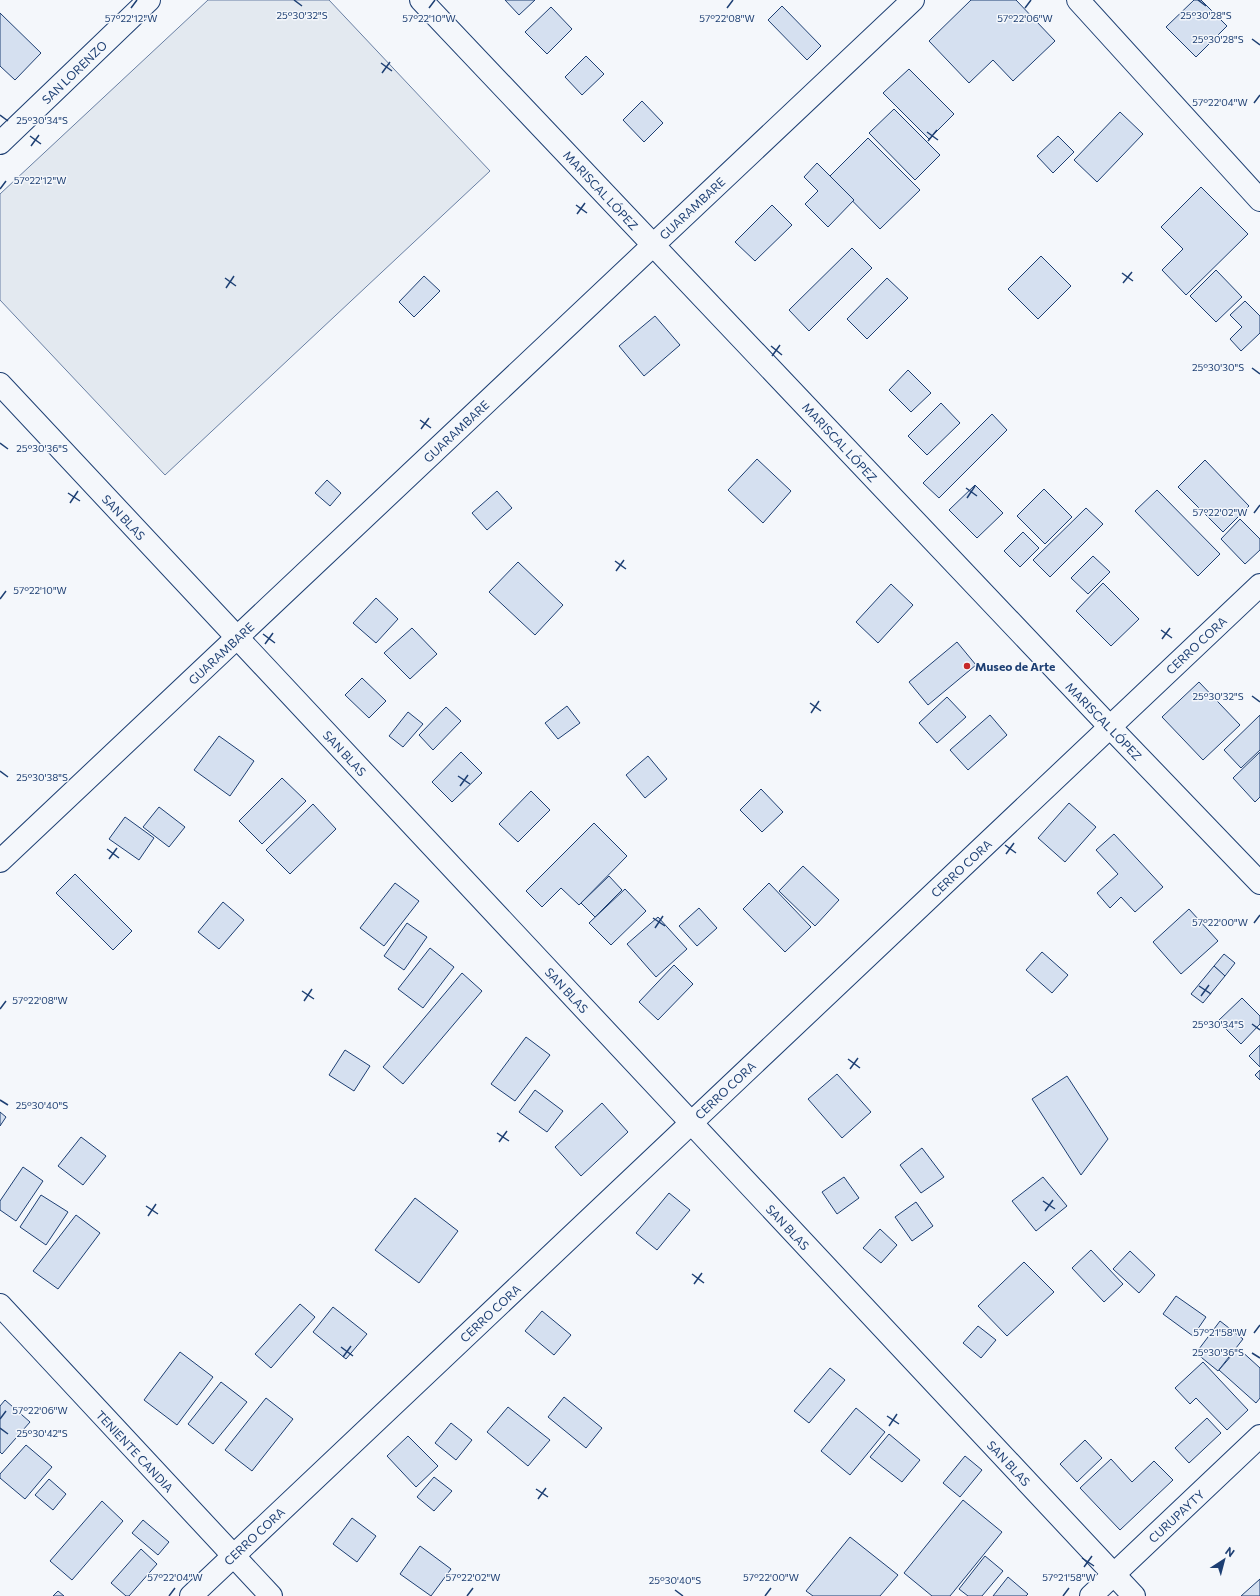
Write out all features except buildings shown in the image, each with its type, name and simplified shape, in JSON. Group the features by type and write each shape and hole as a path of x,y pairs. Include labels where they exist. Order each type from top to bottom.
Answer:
{"street":[{"name":"SAN LORENZO","path":"0,143 149,0"},
{"name":"MARISCAL LÓPEZ","path":"421,0 1110,727 1260,883"},
{"name":"GUARAMBARE","path":"0,861 912,0"},
{"path":"1078,0 1260,200"},
{"name":"SAN BLAS","path":"0,384 1134,1596"},
{"name":"CERRO CORA","path":"191,1596 1260,585"},
{"name":"TENIENTE CANDIA","path":"0,1305 271,1596"},
{"name":"CURUPAYTY","path":"1092,1596 1260,1436"}],"shaded area":[{"path":"208,0 329,0 490,171 165,475 0,300 0,194"}],"place":[{"name":"Museo de Arte","path":"967,666"}]}
